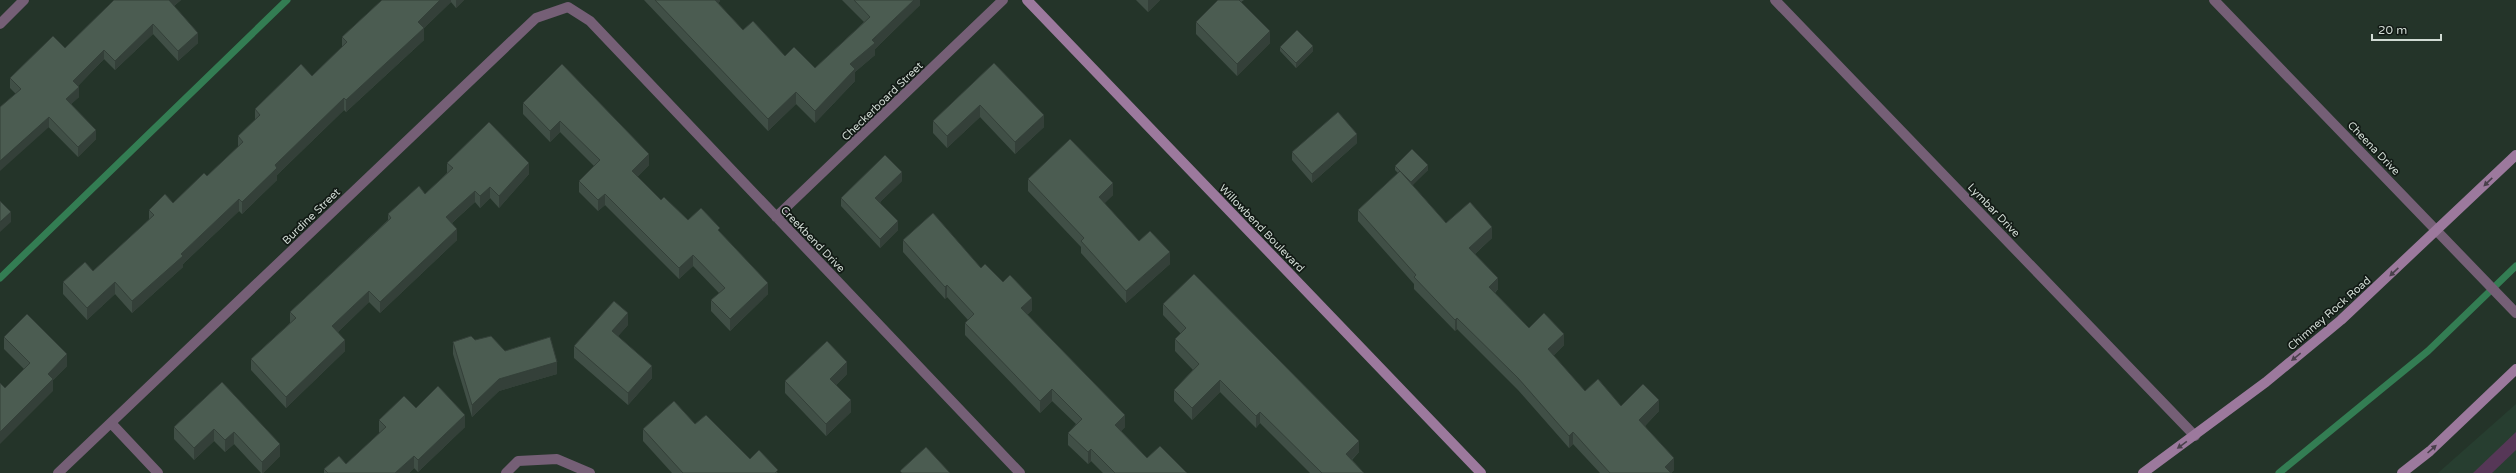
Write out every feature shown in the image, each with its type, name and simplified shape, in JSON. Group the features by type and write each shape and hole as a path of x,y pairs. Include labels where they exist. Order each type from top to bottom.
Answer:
{"main road":[{"name":"Willowbend Boulevard","path":"1027,0 1481,473"},
{"name":"Chimney Rock Road","path":"2143,473 2195,436 2341,320 2438,231 2516,155"},
{"path":"2402,473 2430,451 2516,369"}],"street":[{"path":"0,24 24,0"},
{"name":"Checkerboard Street","path":"776,217 1003,0"},
{"name":"Lymbar Drive","path":"1775,0 2195,436"},
{"name":"Cheena Drive","path":"2214,0 2516,313"},
{"name":"Burdine Street","path":"58,473 536,18 568,7 590,21"},
{"name":"Creekbend Drive","path":"590,21 1020,473"},
{"path":"111,424 158,473"},
{"path":"506,473 518,461 557,459 590,473"}],"shaded area":[{"path":"2516,404 2516,473 2438,473"},
{"path":"2516,432 2516,450 2492,473 2473,473"}],"building":[{"path":"114,0 169,0 198,33 178,51 153,24 115,61 104,50 73,81 79,87 66,99 96,130 78,147 49,117 0,161 0,107 21,89 10,78 53,36 65,48"},
{"path":"382,0 440,0 418,22 424,28 346,100 344,98 275,165 277,168 242,202 239,199 181,254 183,256 132,301 115,282 87,308 63,282 85,262 93,271 154,215 149,210 165,194 173,203 204,173 207,176 243,142 238,136 260,115 255,109 301,64 312,76 347,42 342,37"},
{"path":"655,0 715,0 743,30 753,21 785,56 794,47 815,68 870,17 854,0 914,0 872,40 875,43 850,64 855,69 815,111 796,92 768,119"},
{"path":"1218,0 1239,0 1270,31 1237,64 1196,22"},
{"path":"1297,30 1313,46 1296,63 1280,47"},
{"path":"994,63 1044,115 1015,142 980,105 947,136 933,121"},
{"path":"562,64 649,154 632,171 661,200 664,197 688,220 701,208 720,228 718,230 768,283 730,319 711,300 725,288 693,255 679,268 605,194 598,200 579,181 600,160 560,121 550,131 523,103"},
{"path":"1338,112 1357,134 1312,174 1292,152"},
{"path":"489,122 529,163 499,196 490,187 480,196 475,191 446,217 457,229 380,302 369,291 332,326 345,340 286,397 251,359 296,318 290,312 391,218 388,214 419,186 425,194 453,168 447,163"},
{"path":"1070,139 1113,183 1099,197 1139,241 1150,231 1170,252 1126,291 1081,241 1084,238 1028,179"},
{"path":"1412,149 1428,165 1411,182 1395,166"},
{"path":"885,155 902,172 875,198 898,221 880,239 841,198"},
{"path":"1400,171 1446,223 1470,202 1492,227 1469,248 1498,278 1489,287 1529,328 1544,313 1564,334 1548,349 1585,391 1598,379 1621,406 1643,384 1659,400 1639,420 1674,458 1665,467 1671,473 1610,473 1573,432 1569,436 1518,378 1457,318 1455,320 1414,277 1416,275 1358,210"},
{"path":"0,201 11,212 0,222"},
{"path":"933,213 981,268 985,264 1003,282 1010,275 1032,298 1021,308 1125,415 1115,425 1147,458 1160,446 1187,473 1115,473 1091,449 1088,452 1068,433 1082,419 1052,389 1040,401 965,323 974,314 947,285 945,287 903,240"},
{"path":"1194,274 1359,441 1346,454 1364,473 1322,473 1260,412 1256,416 1220,380 1192,408 1174,390 1199,364 1175,339 1186,328 1163,304"},
{"path":"614,301 628,313 612,331 652,366 628,393 574,346"},
{"path":"27,314 67,354 48,374 53,379 0,432 0,383 5,388 30,363 4,337"},
{"path":"471,336 475,340 491,336 505,351 550,337 557,362 499,379 472,405 453,342"},
{"path":"827,341 847,362 830,379 851,400 826,424 785,381"},
{"path":"222,382 280,444 262,462 234,432 225,440 214,429 194,448 174,427"},
{"path":"438,386 465,415 418,460 414,456 395,473 328,473 324,469 339,456 346,464 386,427 379,420 404,396 416,408"},
{"path":"674,401 695,424 706,415 750,459 759,450 778,470 775,473 683,473 643,429"},
{"path":"926,447 950,473 902,473 900,471"}],"waterway":[{"path":"0,278 287,0"},
{"path":"2279,473 2428,351 2516,266"}]}
